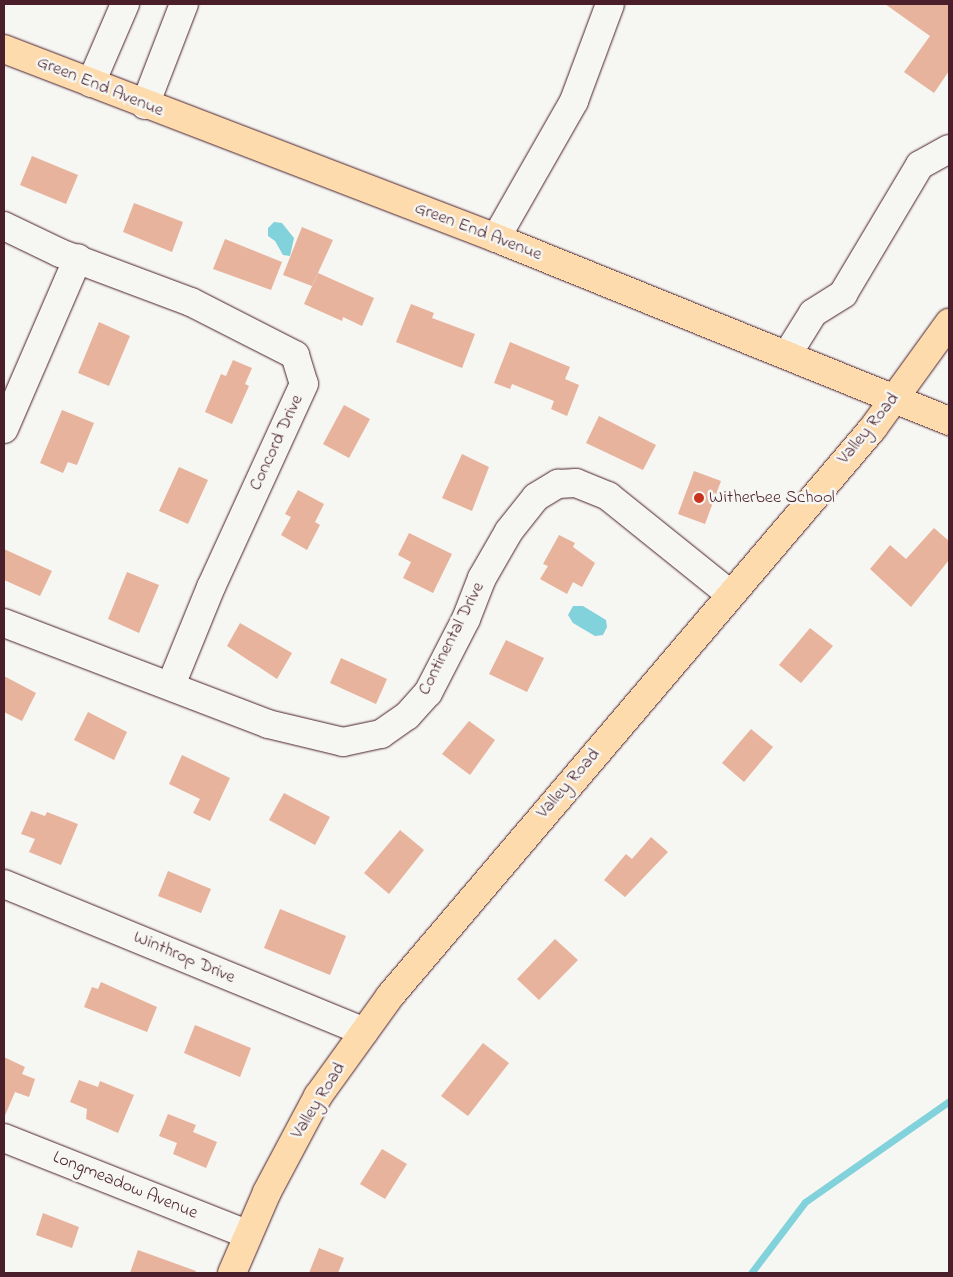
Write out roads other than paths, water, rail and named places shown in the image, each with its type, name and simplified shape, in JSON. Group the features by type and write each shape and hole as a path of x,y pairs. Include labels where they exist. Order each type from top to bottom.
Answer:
{"main road":[{"name":"Green End Avenue","path":"4,49 496,238 949,421"},
{"name":"Valley Road","path":"232,1273 247,1234 318,1096 364,1032 512,850 873,428 949,322"}],"street":[{"path":"91,84 125,4"},
{"path":"146,105 184,4"},
{"path":"496,238 574,101 610,4"},
{"path":"787,355 813,313 842,294 920,165 949,149"},
{"name":"Concord Drive","path":"4,226 78,258 191,302 250,330 294,355 304,384 218,570 170,685"},
{"path":"4,429 78,258"},
{"name":"Continental Drive","path":"4,623 268,724 343,742 381,734 407,716 428,693 466,619 482,578 509,531 536,497 558,484 576,482 608,496 730,594"},
{"name":"Winthrop Drive","path":"4,884 364,1032"},
{"name":"Longmeadow Avenue","path":"4,1138 247,1234"}],"water":[{"path":"274,222 282,223 294,238 290,256 283,255 275,241 268,236 268,228"},
{"path":"573,606 583,606 606,620 607,627 603,635 595,636 573,623 568,615"}],"waterway":[{"path":"751,1273 805,1202 949,1101"}],"place":[{"name":"Witherbee School","path":"699,498"}]}
